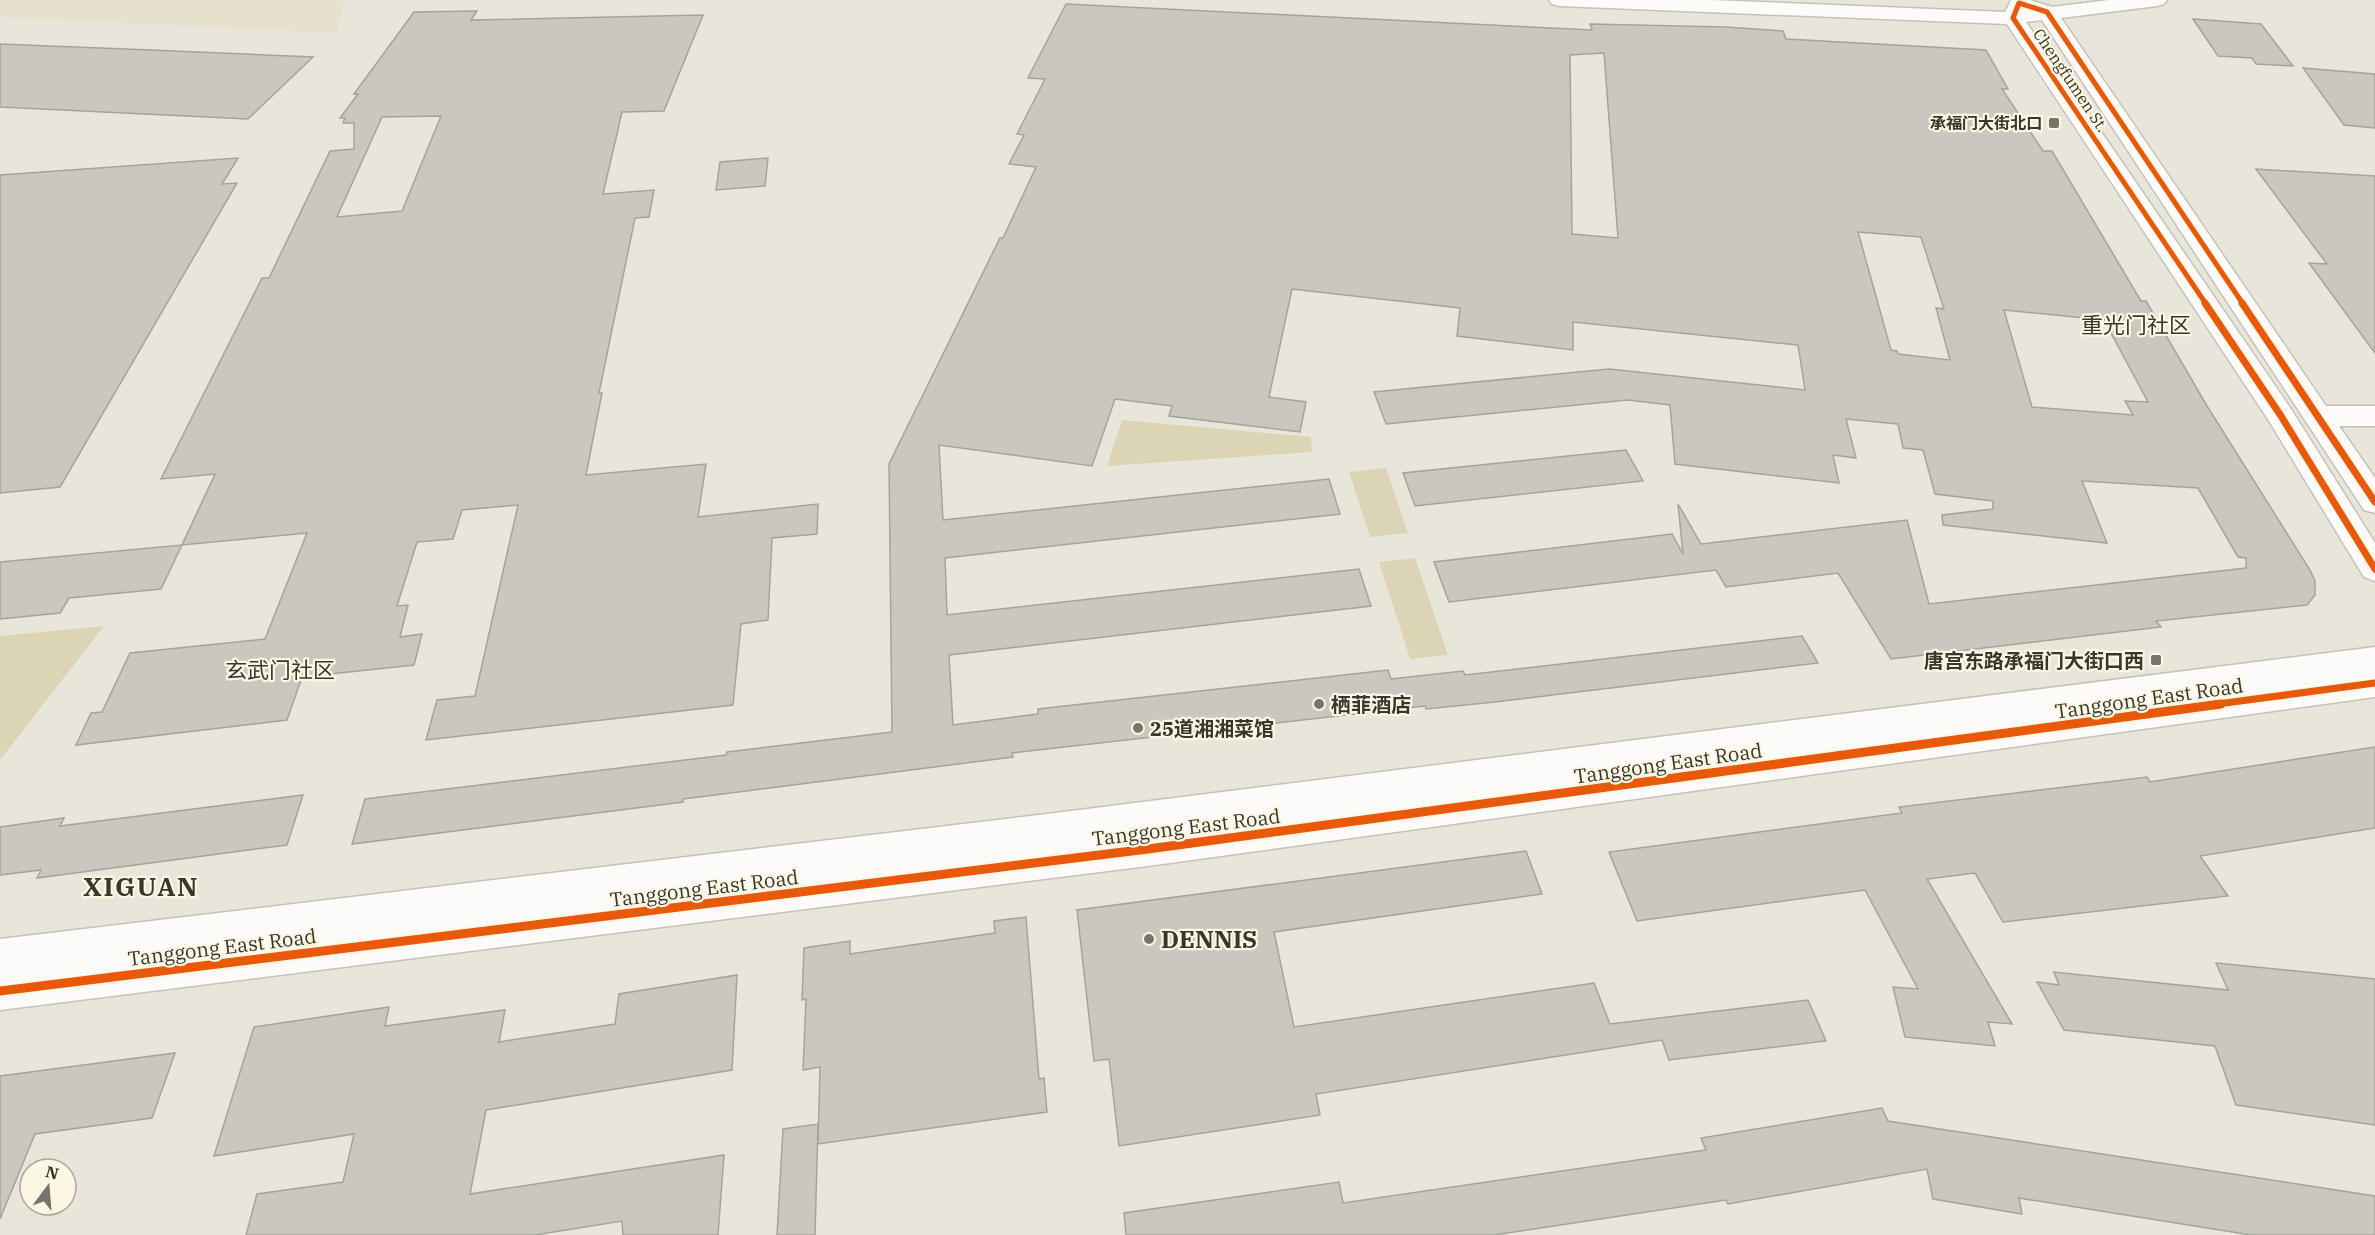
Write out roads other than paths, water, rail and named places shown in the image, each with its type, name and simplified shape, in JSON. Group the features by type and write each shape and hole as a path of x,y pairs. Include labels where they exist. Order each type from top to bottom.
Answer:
{"street":[{"path":"1559,0 2016,10 2157,0"},
{"path":"1915,0 2016,10"},
{"name":"Chengfumen St.","path":"2049,6 2375,502"},
{"name":"Chengfumen St.","path":"2016,10 2282,416 2375,569"},
{"path":"2318,416 2375,416"},
{"name":"Tanggong East Road","path":"0,958 1132,820 2375,660"},
{"name":"Tanggong East Road","path":"0,991 1148,849 2375,683"}],"place":[{"name":"承福门大街北口","path":"2054,123"},
{"name":"唐宫东路承福门大街口西","path":"2156,660"},
{"name":"栖菲酒店","path":"1319,704"},
{"name":"25道湘湘菜馆","path":"1138,728"},
{"name":"DENNIS","path":"1149,939"}],"district":[{"name":"重光门社区","path":"2136,324"},
{"name":"玄武门社区","path":"280,669"},
{"name":"XIGUAN","path":"141,886"}]}
